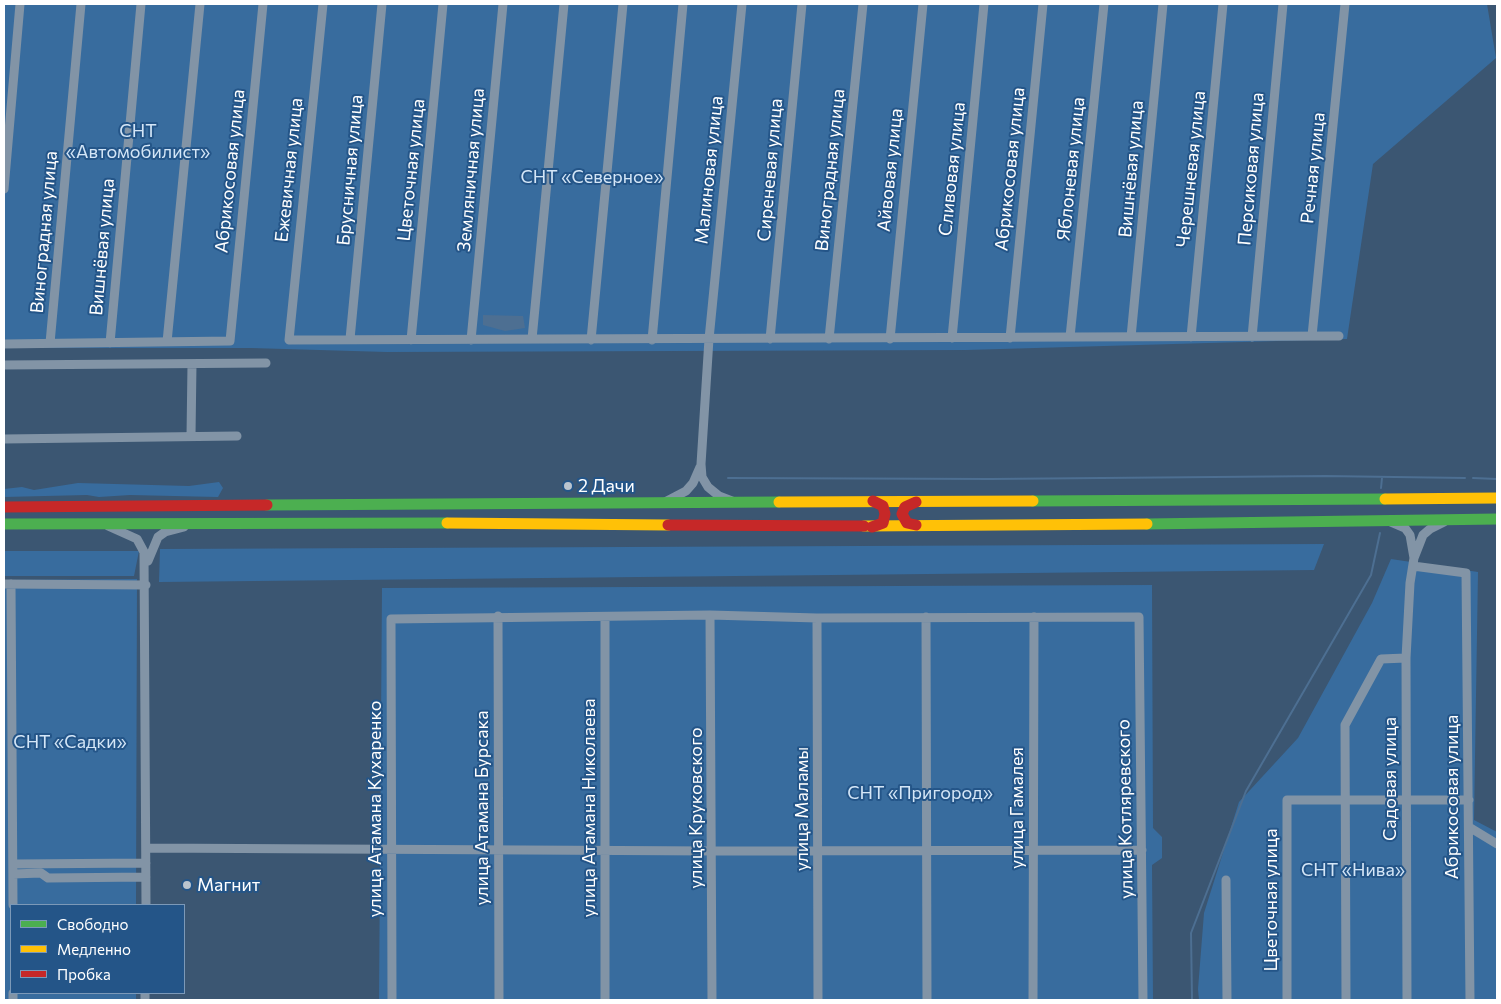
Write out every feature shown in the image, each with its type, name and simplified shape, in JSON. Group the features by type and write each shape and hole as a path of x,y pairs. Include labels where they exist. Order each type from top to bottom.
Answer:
{"main road":[{"path":"4,507 1497,498"},
{"path":"872,527 883,523 885,514 882,506 873,501"},
{"path":"921,501 905,507 902,514 907,523 922,527"},
{"path":"4,524 202,523 922,527 1374,519 1497,519"}],"street":[{"path":"4,189 20,4"},
{"name":"Виноградная улица","path":"50,343 81,4"},
{"name":"Вишнёвая улица","path":"110,343 141,4"},
{"path":"4,344 167,342 200,4"},
{"name":"Абрикосовая улица","path":"167,342 230,340 263,4"},
{"name":"Ежевичная улица","path":"322,4 289,340 350,340"},
{"name":"Брусничная улица","path":"350,340 382,4"},
{"name":"Цветочная улица","path":"411,340 443,4"},
{"name":"Земляничная улица","path":"471,340 503,4"},
{"path":"532,339 564,4"},
{"path":"591,340 623,4"},
{"path":"652,340 683,4"},
{"name":"Малиновая улица","path":"701,464 709,339 742,4"},
{"name":"Сиреневая улица","path":"770,339 802,4"},
{"name":"Виноградная улица","path":"829,339 862,4"},
{"name":"Айвовая улица","path":"890,339 923,4"},
{"name":"Сливовая улица","path":"952,338 984,4"},
{"name":"Абрикосовая улица","path":"1010,338 1043,4"},
{"name":"Яблоневая улица","path":"1070,337 1104,4"},
{"name":"Вишнёвая улица","path":"1131,337 1163,4"},
{"name":"Черешневая улица","path":"1191,337 1223,4"},
{"name":"Персиковая улица","path":"1252,337 1283,4"},
{"name":"Речная улица","path":"1312,336 1345,4"},
{"path":"350,340 1338,336"},
{"path":"4,365 266,363"},
{"path":"191,436 192,364"},
{"path":"4,439 237,436"},
{"path":"701,464 702,477 708,487 719,496 735,502"},
{"path":"664,502 686,491 693,483 701,464"},
{"path":"1414,562 1423,535 1438,523 1460,518"},
{"path":"1374,519 1395,523 1404,528 1410,535 1414,562"},
{"path":"97,523 118,529 137,539 144,552 146,585 146,904"},
{"path":"145,571 150,552 158,537 165,532 202,523"},
{"name":"Абрикосовая улица","path":"1414,562 1466,573 1470,1000"},
{"name":"Садовая улица","path":"1407,1000 1406,658 1410,583 1414,562"},
{"path":"13,904 14,869 7,584 146,585"},
{"name":"улица Круковского","path":"710,615 713,851 712,1000"},
{"path":"498,616 1034,617"},
{"name":"улица Атамана Кухаренко","path":"392,1000 391,619 498,616"},
{"name":"улица Атамана Бурсака","path":"498,616 499,1000"},
{"path":"926,616 927,1000"},
{"name":"улица Атамана Николаева","path":"605,617 605,1000"},
{"name":"улица Котляревского","path":"1034,617 1139,617 1143,1000"},
{"name":"улица Гамалея","path":"1033,1000 1034,617"},
{"name":"улица Маламы","path":"818,618 818,1000"},
{"path":"1346,1000 1345,725 1381,659 1406,658"},
{"path":"1345,799 1469,800"},
{"name":"Цветочная улица","path":"1287,1000 1287,800 1345,799"},
{"path":"1469,827 1497,844"},
{"path":"146,848 713,851 1142,850"},
{"path":"14,869 146,863"},
{"path":"4,868 40,873 48,878 146,877"},
{"path":"1226,880 1228,1000"}],"green space":[{"name":"СНТ «Северное»","path":"4,4 1487,4 1496,58 1373,164 1347,339 966,350 387,352 251,348 4,348"},
{"path":"219,482 223,488 218,497 130,495 99,497 87,495 4,497 4,489 22,487 34,490 78,483 189,486"},
{"path":"1324,544 1314,570 159,582 160,549"},
{"path":"4,551 139,551 134,576 4,576"},
{"name":"СНТ «Нива»","path":"1391,559 1478,572 1474,820 1497,832 1497,1000 1199,1000 1198,989 1204,913 1239,802 1298,738 1372,603"},
{"name":"СНТ «Садки»","path":"137,579 136,904 10,904 10,994 136,994 136,1000 4,1000 4,580"},
{"name":"СНТ «Пригород»","path":"1152,585 1153,828 1162,837 1162,858 1152,865 1153,1000 379,1000 382,588"}],"shaded area":[{"path":"483,315 523,316 525,328 505,331 483,325"}],"waterway":[{"path":"728,478 990,479 1325,476 1465,478"},
{"path":"1381,488 1382,478"},
{"path":"1473,478 1497,479"},
{"path":"1192,1000 1191,933 1246,791 1371,575 1380,533"}],"traffic: fast":[{"path":"1033,501 1385,499"},
{"path":"267,505 779,502"},
{"path":"1147,524 1497,519"},
{"path":"4,524 447,523"}],"traffic: slow":[{"path":"1385,499 1497,498"},
{"path":"779,502 1033,501"},
{"path":"447,523 668,525"},
{"path":"864,526 1147,524"}],"traffic: jam":[{"path":"872,527 883,523 885,514 883,506 873,501"},
{"path":"916,502 905,507 902,514 907,523 916,525"},
{"path":"4,507 267,505"},
{"path":"668,525 864,526"}],"place":[{"name":"2 Дачи","path":"568,486"},
{"name":"Магнит","path":"187,885"}],"park label":[{"name":"СНТ «Автомобилист»","path":"138,141"}]}
